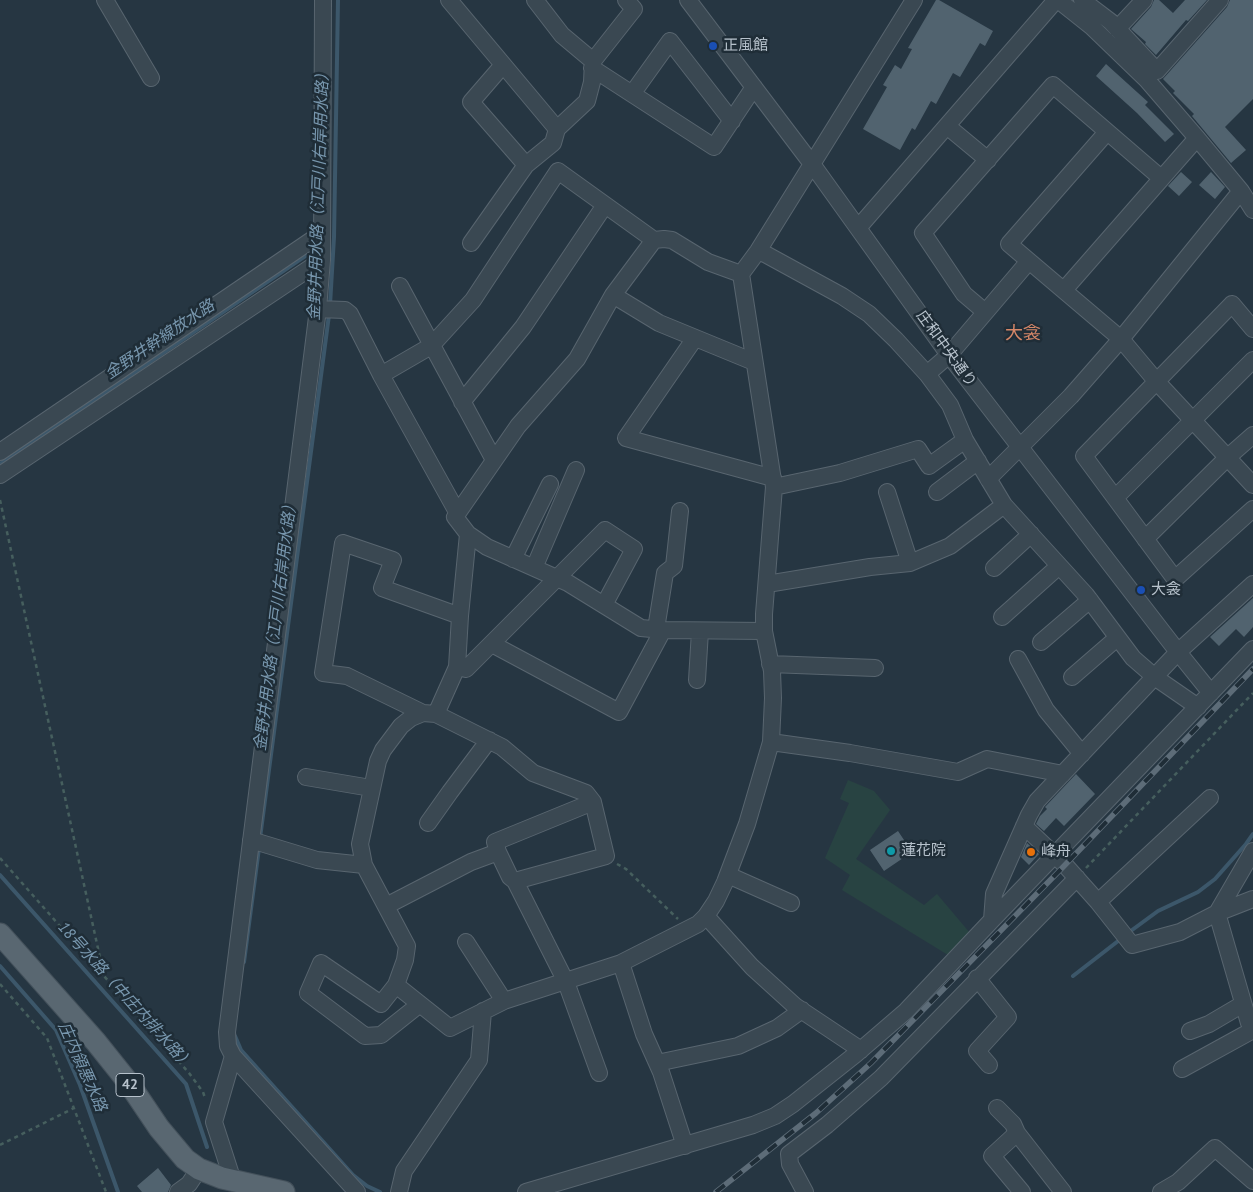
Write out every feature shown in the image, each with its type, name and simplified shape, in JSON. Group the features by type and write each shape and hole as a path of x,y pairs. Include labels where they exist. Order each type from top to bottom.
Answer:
{"main road":[{"name":"42","path":"0,934 96,1042 128,1082 172,1145 185,1159 199,1169 233,1181 258,1189 284,1192"}],"street":[{"path":"105,0 151,78"},
{"path":"324,0 322,260 318,309 227,1032 228,1046 233,1056 357,1192"},
{"path":"449,0 557,129"},
{"path":"535,0 562,35 592,65 632,94 714,147 754,87"},
{"path":"471,243 526,165 553,143 557,129 587,101 592,82 592,65 634,9 626,0"},
{"name":"庄和中央通り","path":"688,0 812,164 949,355 1211,693"},
{"path":"396,985 450,1028 504,1001 621,963 698,924 716,901 728,875 746,824 771,742 773,698 770,664 764,631 773,482 741,274 758,251 914,0"},
{"path":"858,228 1057,0 1092,27 1146,80 1198,138 1241,191 1253,210"},
{"path":"1082,0 1117,29 1157,71 1220,0"},
{"path":"1117,29 1144,0"},
{"path":"632,94 670,41 732,121"},
{"path":"503,65 471,102 526,165"},
{"path":"984,311 964,294 924,233 1053,85 1161,178"},
{"path":"947,126 988,160"},
{"path":"1107,132 1009,244 1120,339 1253,485"},
{"path":"1064,290 1198,138"},
{"path":"381,375 431,346 473,300 558,171 654,240 672,240 708,262 741,274"},
{"path":"988,479 1071,396 1241,191"},
{"path":"462,402 522,328 605,205"},
{"path":"0,452 322,233"},
{"path":"654,240 614,295 577,359 518,426 455,517 468,534 488,547 558,578 641,628 659,630 764,631"},
{"path":"758,251 767,254 842,296 869,314 896,340 927,374 950,405 965,440 1004,505 1090,600 1133,658 1156,678 1198,707"},
{"path":"0,475 322,260"},
{"path":"927,374 949,355 984,311 1029,260"},
{"path":"400,286 494,460"},
{"path":"614,295 659,323 754,362"},
{"path":"1253,329 1232,304 1084,456 1175,580 1253,509"},
{"path":"318,309 345,310 350,314 381,375 457,512"},
{"path":"695,338 626,438 773,482 840,473 918,449 929,466 965,440"},
{"path":"1115,498 1253,360"},
{"path":"1145,539 1253,435"},
{"path":"937,492 978,461"},
{"path":"534,568 576,470"},
{"path":"513,558 550,484"},
{"path":"887,492 910,563"},
{"path":"767,584 870,567 910,563 950,546 1004,505"},
{"path":"492,644 619,712 659,630 665,573 674,566 680,511"},
{"path":"457,667 466,669 605,530 634,550 604,605"},
{"path":"420,1004 381,1035 365,1036 308,993 321,963 381,1004 396,985 405,960 407,946 364,865 360,844 378,760 401,726 429,714 457,667 468,534"},
{"path":"994,568 1031,534"},
{"path":"460,616 382,588 393,560 343,543 323,673 346,676 489,740 502,747 533,773 586,794 594,802 606,856 515,880"},
{"path":"1002,617 1060,566"},
{"path":"992,920 994,894 1037,801 1156,678 1178,652 1253,584"},
{"path":"1041,642 1090,600"},
{"path":"697,680 700,630"},
{"path":"1072,677 1118,638"},
{"path":"526,1192 753,1125 775,1116 793,1104 861,1050 906,1010 1253,649"},
{"path":"1018,658 1046,710 1082,754"},
{"path":"770,664 875,668"},
{"path":"428,824 489,740"},
{"path":"771,742 850,753 958,772 987,759 1063,774"},
{"path":"306,777 371,788"},
{"path":"1098,902 1210,798"},
{"path":"594,802 495,842 510,877 515,880 566,982 599,1073"},
{"path":"1024,826 1077,878 1132,945 1180,932 1217,913 1253,899"},
{"path":"251,840 317,860 364,865"},
{"path":"1182,1069 1252,1026 1243,1004 1217,913 1253,851"},
{"path":"386,906 471,862 498,852"},
{"path":"728,875 791,903"},
{"path":"805,1192 790,1164 790,1154 881,1078 1077,878"},
{"path":"706,916 752,968 802,1010 861,1050"},
{"path":"466,942 504,1001"},
{"path":"621,963 644,1034 657,1063 685,1146"},
{"path":"977,978 1008,1017 977,1051 989,1065"},
{"path":"1190,1031 1209,1024 1243,1004"},
{"path":"657,1063 738,1046 777,1028 802,1010"},
{"path":"399,1192 404,1171 479,1060 483,1011"},
{"path":"233,1056 214,1122 233,1181"},
{"path":"997,1108 1013,1124 1017,1133 1064,1192"},
{"path":"1017,1133 992,1156 1022,1192"},
{"path":"1161,1192 1178,1182 1215,1148 1253,1181"},
{"path":"178,1192 188,1184 199,1169"}],"path":[{"path":"0,500 104,976"},
{"path":"1077,878 1253,693"},
{"path":"606,856 626,870 688,929"},
{"path":"0,858 189,1073 204,1092 214,1122"},
{"path":"0,984 47,1038 106,1192"},
{"path":"0,1145 74,1108"}],"green space":[{"path":"848,780 874,791 890,810 856,859 924,905 937,894 970,933 948,955 842,890 850,875 825,858 849,803 840,799"}],"building":[{"path":"936,0 993,31 985,46 980,43 960,77 953,73 936,104 931,101 915,130 912,128 900,150 863,129 887,87 883,85 895,65 901,69 912,49 908,48"},
{"path":"1154,0 1159,0 1173,13 1185,0 1207,0 1188,21 1186,20 1156,55 1145,44 1146,42 1131,29 1151,7"},
{"path":"1230,0 1253,0 1253,99 1225,127 1246,150 1231,163 1192,116 1194,114 1173,93 1175,91 1163,79 1227,7"},
{"path":"1106,64 1148,102 1145,105 1174,134 1165,142 1137,113 1096,76"},
{"path":"1181,172 1192,182 1179,196 1168,186"},
{"path":"1211,172 1225,187 1215,199 1199,185"},
{"path":"1253,598 1253,627 1244,637 1236,629 1219,646 1210,637"},
{"path":"1076,774 1095,794 1064,826 1056,818 1044,831 1036,824 1040,816 1047,809 1045,807"},
{"name":"蓮花院","path":"898,831 912,852 884,871 870,850"},
{"path":"1027,843 1039,854 1029,865 1021,857"},
{"path":"158,1168 171,1185 168,1192 142,1192 137,1186"}],"waterway":[{"name":"金野井用水路（江戸川右岸用水路）","path":"330,305 334,237 338,0"},
{"name":"金野井幹線放水路","path":"0,464 317,248"},
{"name":"金野井用水路（江戸川右岸用水路）","path":"260,838 329,315"},
{"path":"1128,933 1158,911 1198,892 1215,879 1253,834"},
{"name":"金野井用水路（江戸川右岸用水路）","path":"244,962 259,848"},
{"name":"18号水路（中庄内排水路）","path":"0,875 186,1084 207,1147"},
{"path":"1073,976 1122,938"},
{"name":"庄内領悪水路","path":"0,966 56,1030 80,1085 118,1192"},
{"name":"金野井用水路（江戸川右岸用水路）","path":"235,1036 241,1050 353,1175 367,1186 380,1192"}],"railway":[{"path":"716,1192 816,1113 871,1063 1253,669"}],"place":[{"name":"正風館","path":"713,46"},
{"name":"大衾","path":"1141,590"},
{"name":"蓮花院","path":"891,851"},
{"name":"峰舟","path":"1031,852"}],"district":[{"name":"大衾","path":"1023,334"}]}
